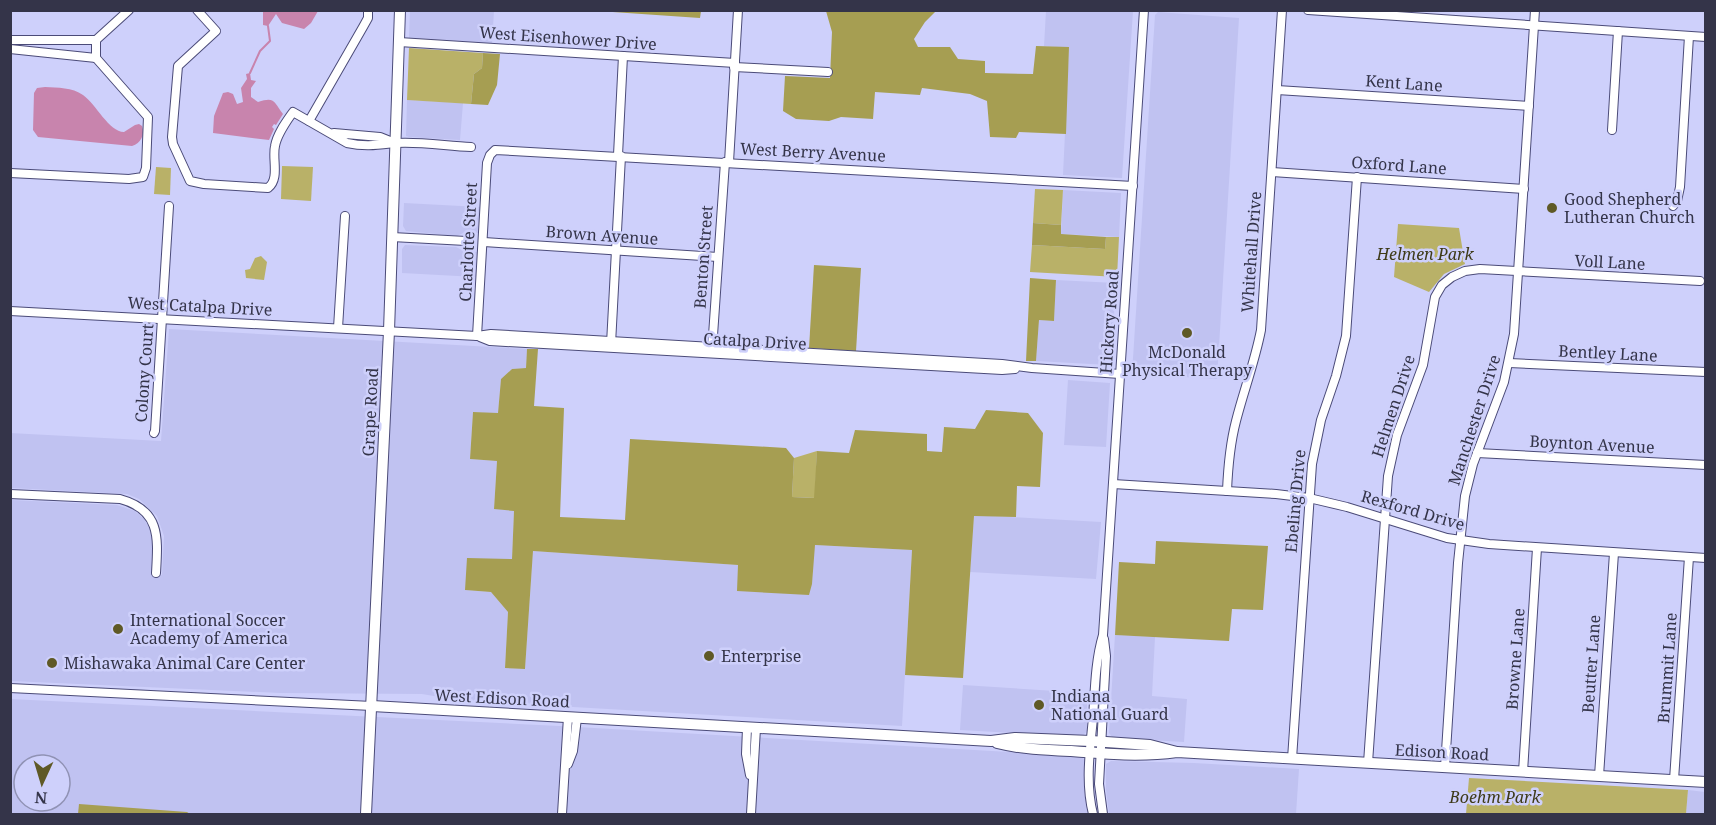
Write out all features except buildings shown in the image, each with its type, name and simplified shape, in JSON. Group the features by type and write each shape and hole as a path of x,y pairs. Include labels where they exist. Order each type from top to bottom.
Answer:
{"main road":[{"name":"Grape Road","path":"366,814 389,332 400,10"},
{"name":"West Edison Road","path":"372,705 991,741 1015,748 1096,747"},
{"name":"Edison Road","path":"1096,747 1149,756 1177,752 1706,782"}],"street":[{"path":"10,40 96,40 129,10"},
{"path":"197,10 216,31 178,66 172,137 190,181 268,188 274,179 275,146 293,112 325,130 356,136 380,137 395,143 471,147"},
{"path":"309,121 368,18 368,10"},
{"name":"Benton Street","path":"712,350 738,10"},
{"name":"Hickory Road","path":"1093,814 1089,784 1096,747 1106,656 1103,635 1144,10"},
{"name":"Whitehall Drive","path":"1227,491 1230,450 1235,423 1254,362 1261,330 1282,10"},
{"path":"1308,10 1450,15 1534,26 1706,37"},
{"name":"Manchester Drive","path":"1445,768 1465,496 1477,453 1499,397 1509,363 1516,318 1535,10"},
{"path":"1612,130 1618,31"},
{"path":"1673,206 1677,201 1680,187 1689,36"},
{"path":"10,173 129,179 143,177 146,168 148,117 96,58 96,40"},
{"name":"West Eisenhower Drive","path":"399,42 828,72"},
{"path":"10,49 96,58"},
{"path":"610,344 623,56"},
{"name":"Kent Lane","path":"1277,90 1529,106"},
{"name":"West Berry Avenue","path":"493,152 501,149 1133,186"},
{"name":"Charlotte Street","path":"477,336 487,163 493,152"},
{"name":"Oxford Lane","path":"1272,172 1524,189"},
{"name":"Ebeling Drive","path":"1292,759 1312,464 1316,438 1346,336 1357,177"},
{"name":"Colony Court","path":"154,433 169,206"},
{"path":"338,328 345,216"},
{"path":"392,237 466,242"},
{"name":"Brown Avenue","path":"484,242 718,257"},
{"name":"Helmen Drive","path":"1368,763 1388,476 1393,448 1423,365 1433,304 1438,291 1446,281 1465,271 1480,269 1519,272"},
{"name":"Voll Lane","path":"1519,272 1700,281"},
{"name":"West Catalpa Drive","path":"10,311 389,332"},
{"name":"Catalpa Drive","path":"389,332 477,336 490,341 610,344 1002,370 1032,368 1120,374"},
{"name":"Bentley Lane","path":"1509,363 1706,372"},
{"name":"Boynton Avenue","path":"1477,453 1706,465"},
{"name":"Rexford Drive","path":"1113,484 1309,498 1332,502 1460,540 1537,548 1706,558"},
{"path":"10,494 130,501 144,511 155,528 158,544 156,573"},
{"name":"Browne Lane","path":"1523,772 1537,548"},
{"name":"Beutter Lane","path":"1599,776 1614,553"},
{"name":"Brummit Lane","path":"1674,780 1689,557"},
{"name":"West Edison Road","path":"10,688 372,705"},
{"path":"562,814 572,717"},
{"path":"751,814 752,781 746,754 752,728"},
{"name":"Hickory Road","path":"1096,747 1103,814"}],"shaded area":[{"path":"263,10 318,11 311,23 304,29 282,23 276,14 268,26 263,25"},
{"path":"701,10 700,18 598,11"},
{"path":"410,11 494,11 492,44 413,40 409,38"},
{"path":"826,11 936,11 925,22 914,39 918,47 950,47 958,59 985,61 985,73 1033,74 1036,46 1069,47 1066,134 1019,132 1016,138 990,137 987,101 970,94 922,88 920,95 875,92 873,119 841,117 829,121 796,119 783,111 785,76 830,78 832,32"},
{"path":"1046,11 1133,11 1122,178 1063,175 1069,48 1044,46"},
{"path":"1158,12 1239,18 1217,379 1132,374 1155,15"},
{"path":"483,53 500,54 497,85 488,105 471,104 474,74 482,68"},
{"path":"250,73 251,80 256,81 251,88 251,97 258,102 274,101 283,114 272,127 274,129 269,140 213,133 214,116 223,93 233,94 237,104 243,102 241,88 247,79 246,74"},
{"path":"37,88 65,88 79,92 118,131 124,132 139,124 142,126 142,138 132,146 38,137 33,130 34,93"},
{"path":"407,100 463,103 460,140 406,136"},
{"path":"1063,190 1121,193 1119,237 1061,234"},
{"path":"404,203 480,207 478,233 465,232 457,236 406,231 403,226"},
{"path":"1033,223 1061,225 1061,234 1106,237 1105,249 1032,245"},
{"path":"405,245 456,247 464,251 477,252 476,277 402,273 402,249"},
{"path":"814,265 861,268 856,351 809,348"},
{"path":"1030,278 1056,280 1054,321 1039,320 1036,361 1026,361"},
{"path":"1056,280 1116,283 1111,363 1109,365 1036,361 1039,320 1054,321"},
{"path":"169,329 527,349 526,368 512,369 501,379 498,414 473,412 470,459 497,461 494,508 514,511 512,560 465,590 491,592 508,612 505,668 525,669 533,551 738,565 812,584 814,545 912,550 902,726 521,704 451,699 422,694 280,693 11,681 11,500 117,505 135,511 150,528 153,543 152,574 162,575 164,536 157,516 139,499 127,494 11,488 10,433 161,441"},
{"path":"527,349 538,349 534,406 564,408 560,517 625,520 630,439 786,448 794,458 792,497 814,498 817,451 849,453 855,430 927,434 927,451 942,452 944,427 975,429 986,410 1028,413 1043,433 1040,487 1017,486 1016,517 974,516 963,678 905,675 912,550 815,545 809,595 737,591 738,565 533,551 525,669 505,668 508,612 491,592 465,590 467,558 512,559 514,511 494,509 497,461 470,459 473,412 498,413 501,379 512,369 526,368"},
{"path":"1068,380 1110,383 1106,447 1064,445"},
{"path":"974,515 1101,522 1096,579 970,572"},
{"path":"1156,541 1268,546 1263,610 1232,609 1229,641 1115,635 1119,562 1155,564"},
{"path":"1115,635 1155,637 1152,696 1187,699 1184,742 1113,738 1109,733"},
{"path":"963,685 1087,693 1087,731 1082,737 960,730"},
{"path":"10,699 559,726 1079,756 1086,760 1090,814 11,814"},
{"path":"1111,761 1299,769 1296,814 1109,814 1106,764"},
{"path":"1688,790 1705,792 1705,814 1686,814"},
{"path":"79,804 187,812 190,814 78,814"}],"green space":[{"path":"409,48 483,53 482,68 474,74 471,104 407,100"},
{"path":"282,166 313,167 311,201 281,199"},
{"path":"156,167 171,168 170,195 154,194"},
{"path":"1035,189 1063,190 1061,225 1033,223"},
{"name":"Helmen Park","path":"1398,224 1459,228 1465,264 1444,274 1429,292 1394,277"},
{"path":"1106,237 1119,237 1117,277 1030,272 1032,245 1105,249"},
{"path":"261,256 267,262 264,280 246,278 245,270 250,269 255,258"},
{"path":"817,451 815,498 792,497 794,458"},
{"name":"Boehm Park","path":"1469,778 1688,790 1686,814 1466,814"}],"waterway":[{"path":"250,73 260,51 270,41 268,26"}],"place":[{"name":"Good Shepherd Lutheran Church","path":"1552,208"},
{"name":"McDonald Physical Therapy","path":"1187,333"},
{"name":"International Soccer Academy of America","path":"118,629"},
{"name":"Enterprise","path":"709,656"},
{"name":"Mishawaka Animal Care Center","path":"52,663"},
{"name":"Indiana National Guard","path":"1039,705"}]}
